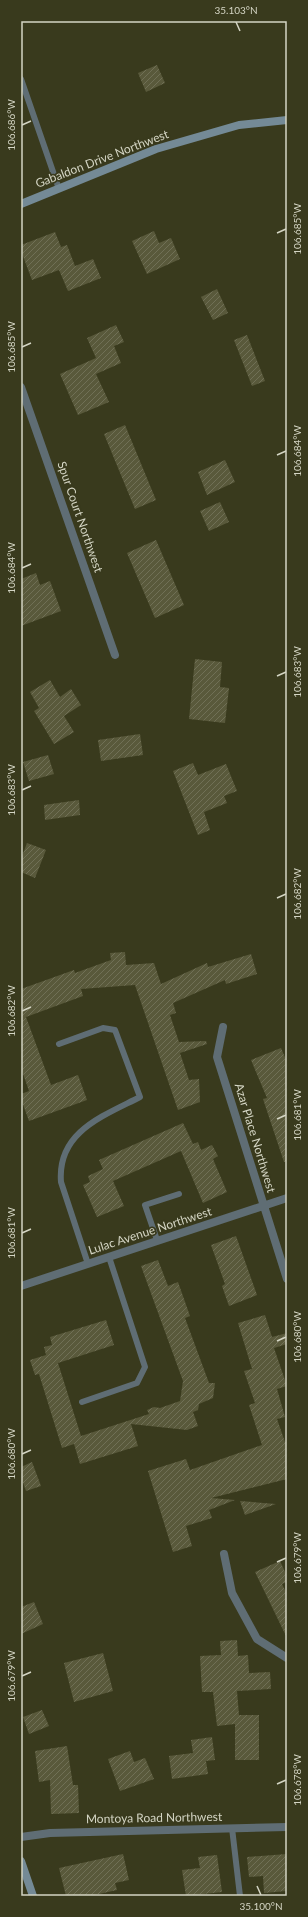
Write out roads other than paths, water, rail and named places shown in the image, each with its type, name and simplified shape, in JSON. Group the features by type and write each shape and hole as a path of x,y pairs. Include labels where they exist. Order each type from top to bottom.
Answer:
{"street":[{"name":"Gabaldon Drive Northwest","path":"21,204 156,149 239,125 287,120"},
{"name":"Spur Court Northwest","path":"21,387 115,655"},
{"name":"Azar Place Northwest","path":"223,1027 217,1057 287,1279"},
{"name":"Lulac Avenue Northwest","path":"21,1286 287,1198"},
{"path":"224,1554 232,1593 257,1639 287,1658"},
{"name":"Montoya Road Northwest","path":"21,1837 50,1833 287,1827"},
{"path":"21,1860 33,1896"}],"lane":[{"path":"21,80 59,189"},
{"path":"59,1044 103,1028 115,1030 140,1097 83,1129 73,1138 62,1160 60,1171 61,1182 88,1264"},
{"path":"157,1240 145,1205 179,1194"},
{"path":"82,1402 137,1383 145,1367 108,1257"},
{"path":"232,1828 240,1896"}]}
